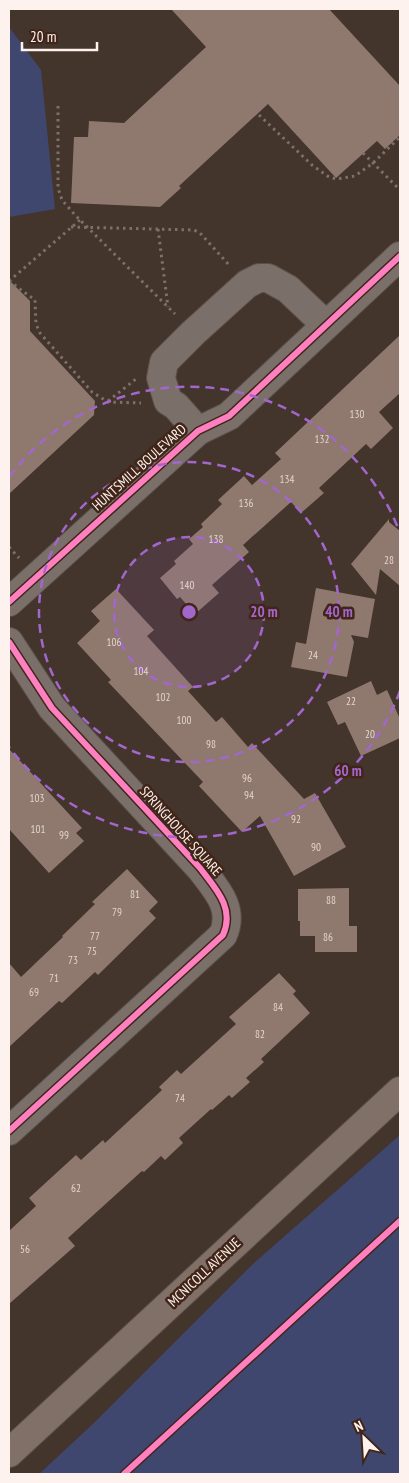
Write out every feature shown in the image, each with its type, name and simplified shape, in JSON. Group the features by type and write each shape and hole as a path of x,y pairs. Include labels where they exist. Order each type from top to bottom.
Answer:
{"main road":[{"name":"MCNICOLL AVENUE","path":"9,1453 400,1091"}],"street":[{"name":"HUNTSMILL BOULEVARD","path":"9,602 198,431 229,416 400,256"},
{"path":"198,431 176,406 168,402 161,378 164,362 193,332 248,284 260,278 268,278 288,289 326,325"},
{"name":"SPRINGHOUSE SQUARE","path":"9,642 52,708 200,868 221,895 227,909 228,925 223,936 9,1132"}],"path":[{"path":"58,106 58,188 62,200 193,332"},
{"path":"259,115 312,165 329,178 337,180 355,176 400,137"},
{"path":"364,153 400,190"},
{"path":"80,220 9,281 35,300 36,324 40,333 92,392 108,402 151,404 168,402"},
{"path":"71,227 197,231 248,284"},
{"path":"158,229 168,307"}],"shaded area":[{"path":"9,27 41,70 55,209 9,217"},
{"path":"400,1135 400,1474 39,1474 95,1422 253,1264"}],"building":[{"path":"171,9 329,9 400,86 400,135 385,149 377,141 336,178 268,104 179,186 181,188 160,207 71,203 74,137 88,137 89,121 124,123 206,47"},
{"path":"9,280 30,301 30,331 95,401 94,415 9,494"},
{"path":"400,335 400,393 379,412 393,428 371,449 366,444 319,488 324,493 301,513 291,502 243,545 249,552 212,585 219,593 195,614 180,597 177,599 160,578 176,564 174,561 193,544 189,539 203,527 201,524 222,504 218,500 244,476 252,485 281,459 275,453"},
{"path":"389,519 389,522 400,531 400,586 380,569 376,595 351,564"},
{"path":"316,588 375,599 368,638 351,635 354,642 347,677 291,667 296,642 306,644"},
{"path":"116,589 154,630 147,636 193,687 188,691 216,722 222,717 248,747 252,743 304,799 315,793 346,847 294,876 260,816 242,832 199,786 203,782 108,682 111,680 77,643 100,621 91,611"},
{"path":"371,681 377,695 387,690 400,719 400,738 361,756 345,722 338,725 327,702"},
{"path":"9,749 82,828 76,833 84,841 49,873 9,829"},
{"path":"127,869 158,902 149,911 156,918 98,975 95,972 62,1003 59,1001 9,1047 9,963 21,977 63,937 95,904 92,902"},
{"path":"349,888 349,926 357,926 357,952 315,952 315,936 300,936 298,889"},
{"path":"279,973 296,991 293,994 310,1013 261,1059 264,1062 246,1078 250,1082 232,1098 229,1095 211,1109 179,1138 183,1143 165,1160 161,1156 144,1172 142,1171 68,1238 75,1246 9,1304 9,1231 36,1206 29,1198 76,1155 81,1160 103,1140 105,1143 162,1090 159,1087 177,1070 181,1074 236,1024 229,1017"}],"cycle path":[{"path":"9,602 198,431 229,416 400,256"},
{"path":"9,642 52,708 200,868 222,899 227,916 223,935 9,1131"},
{"path":"124,1474 400,1221"}]}
